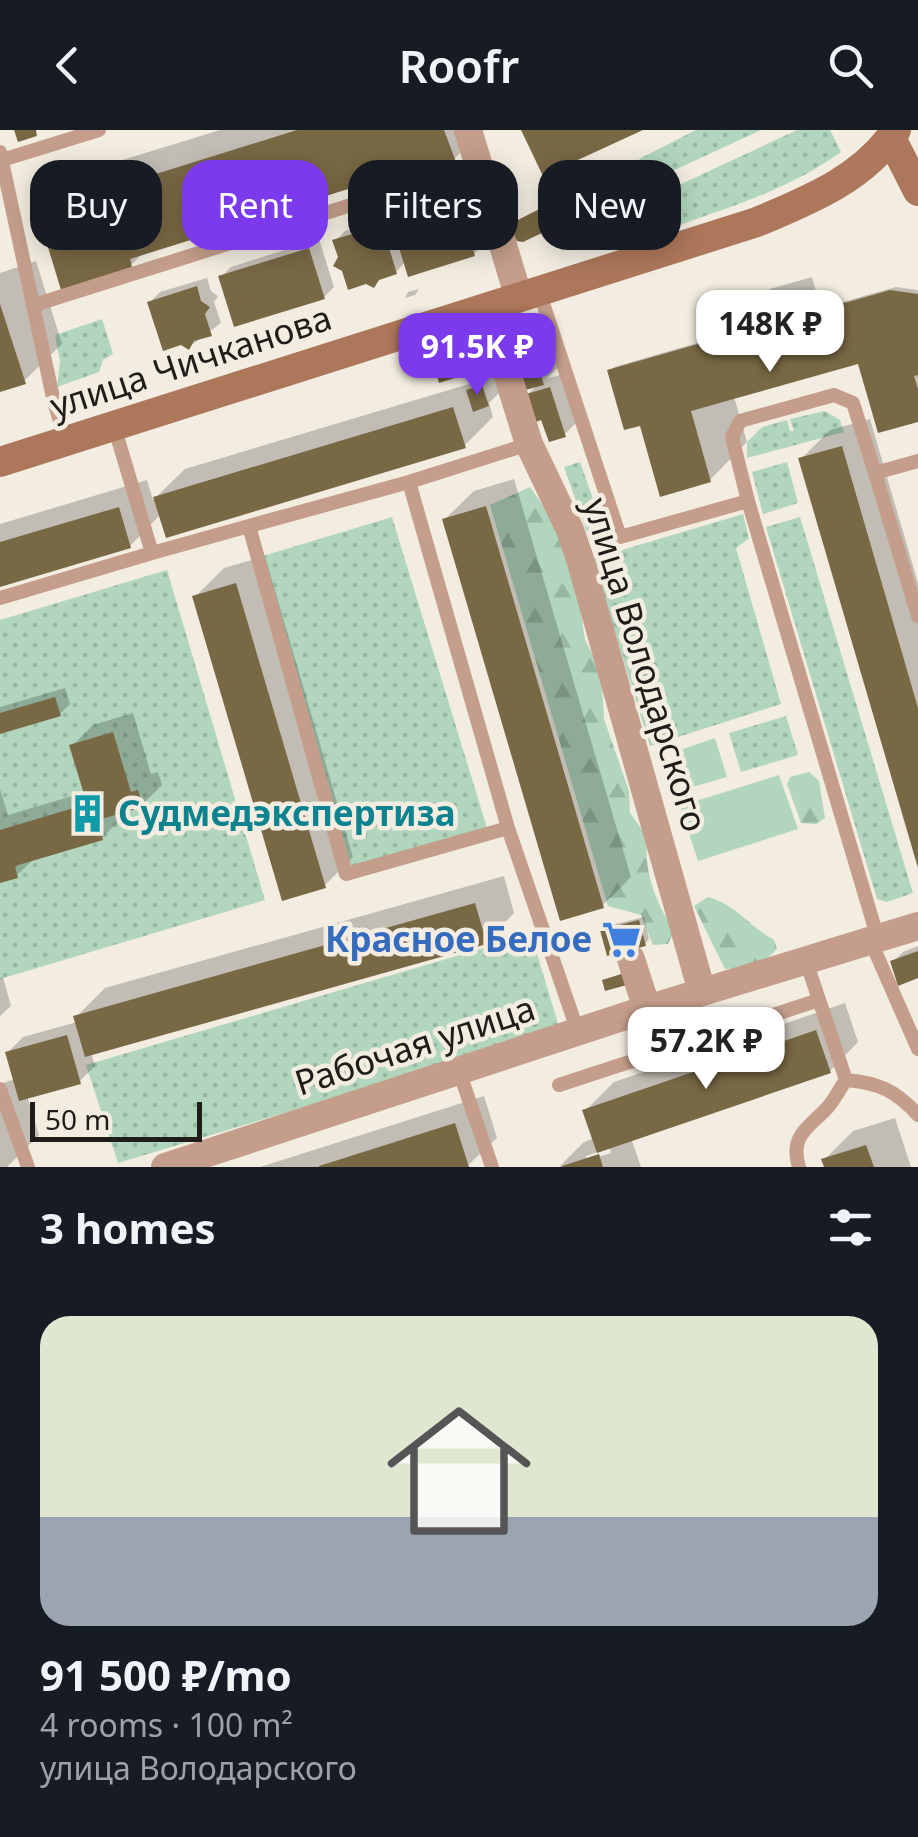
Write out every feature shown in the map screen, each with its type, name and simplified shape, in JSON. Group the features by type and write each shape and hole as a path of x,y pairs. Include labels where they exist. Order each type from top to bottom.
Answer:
{"main road":[{"path":"890,133 918,191"},
{"name":"улица Чичканова","path":"0,462 757,222 818,196 862,168 890,133"}],"street":[{"path":"468,130 477,160"},
{"path":"511,250 529,295"},
{"name":"улица Володарского","path":"487,308 529,444 580,559 702,992"},
{"name":"Рабочая улица","path":"166,1167 647,1009 918,926"},
{"path":"631,960 647,1009"}],"lane":[{"path":"66,441 1,156 99,130"},
{"path":"34,305 348,206"},
{"path":"529,295 620,537 748,501"},
{"path":"918,616 853,403 834,395 740,421 732,437 748,501 874,940 918,1048"},
{"path":"114,426 152,553"},
{"path":"0,598 529,444"},
{"path":"876,473 918,462"},
{"path":"408,482 508,828 578,1032"},
{"path":"249,526 346,874 508,828"},
{"path":"806,961 846,1080"},
{"path":"559,1085 819,1000"},
{"path":"459,1071 492,1167"},
{"path":"846,1080 888,1088 918,1115"},
{"path":"800,1167 794,1152 800,1136 846,1080"},
{"path":"0,1089 28,1167"}],"green space":[{"path":"696,130 761,130 681,167 681,160 639,159"},
{"path":"797,130 830,130 841,152 781,187 681,225 681,184"},
{"path":"102,319 113,354 103,360 99,372 57,387 60,361 55,335"},
{"path":"825,411 840,420 844,432 747,458 747,442 762,427 787,420 790,431 794,431 790,419"},
{"path":"580,462 609,544 592,547 564,467"},
{"path":"787,462 798,503 763,514 752,472"},
{"path":"530,487 559,528 580,605 585,640 602,683 604,719 629,791 630,813 648,838 652,886 674,931 668,944 653,945 641,915 608,906 490,505"},
{"path":"743,514 749,538 736,548 781,704 650,746 592,559"},
{"path":"392,517 487,828 349,871 253,559"},
{"path":"800,517 913,893 887,902 877,899 766,527"},
{"path":"167,570 265,900 0,979 0,620"},
{"path":"786,716 798,755 741,772 729,733"},
{"path":"715,738 727,777 686,789 674,752"},
{"path":"809,772 819,781 825,818 816,824 801,823 787,784 790,777"},
{"path":"779,775 798,829 698,861 680,806"},
{"path":"708,897 726,905 774,940 777,948 754,964 725,969 694,906"},
{"path":"531,934 560,1030 118,1163 86,1065"}],"building":[{"path":"14,130 36,130 37,136 18,142"},
{"path":"297,130 444,130 455,160 348,160 348,189 328,195 328,160 201,160"},
{"path":"521,130 643,130 578,160 538,160 538,166"},
{"path":"182,166 182,243 162,249 162,172"},
{"path":"538,210 538,235 518,241 518,220"},
{"path":"348,235 348,250 390,250 397,274 379,280 374,288 366,284 348,290 342,271 333,266 338,257 332,240"},
{"path":"49,250 159,250 130,259 132,267 61,290"},
{"path":"310,250 325,299 234,327 218,276"},
{"path":"400,250 473,250 475,256 408,277"},
{"path":"197,286 201,301 210,307 205,314 212,336 194,341 189,350 181,345 163,351 147,302"},
{"path":"890,290 918,294 918,375 914,376 918,422 878,433 858,364 691,411 711,482 660,497 640,426 624,430 607,370 733,334 730,326 775,313 778,322"},
{"path":"0,304 26,384 0,392"},
{"path":"482,355 486,368 439,383 435,369"},
{"path":"538,365 544,385 522,391 517,371"},
{"path":"482,385 489,406 473,412 466,390"},
{"path":"550,387 566,437 549,442 541,420 533,423 523,395"},
{"path":"453,407 466,448 166,538 153,497"},
{"path":"842,446 918,708 918,868 798,458"},
{"path":"486,506 604,908 560,921 442,519"},
{"path":"119,507 131,548 0,587 0,542"},
{"path":"236,583 326,888 282,901 192,596"},
{"path":"55,697 61,716 0,734 0,713"},
{"name":"Судмедэкспертиза","path":"113,732 131,792 138,790 143,807 98,820 103,840 15,866 18,878 0,883 0,830 87,804 69,745"},
{"path":"475,903 487,944 85,1057 73,1016"},
{"path":"639,920 646,946 607,956 600,930"},
{"path":"918,951 918,978 898,986 890,961"},
{"path":"631,971 634,983 605,991 602,980"},
{"path":"816,1030 831,1073 597,1153 582,1110"},
{"path":"67,1035 81,1084 19,1101 5,1052"},
{"path":"455,1123 469,1167 319,1167 319,1166"},
{"path":"866,1145 874,1167 824,1167 821,1159"},
{"path":"599,1154 603,1167 562,1166"}],"place":[{"name":"Судмедэкспертиза","path":"88,814"},
{"name":"Красное Белое","path":"622,940"}]}
